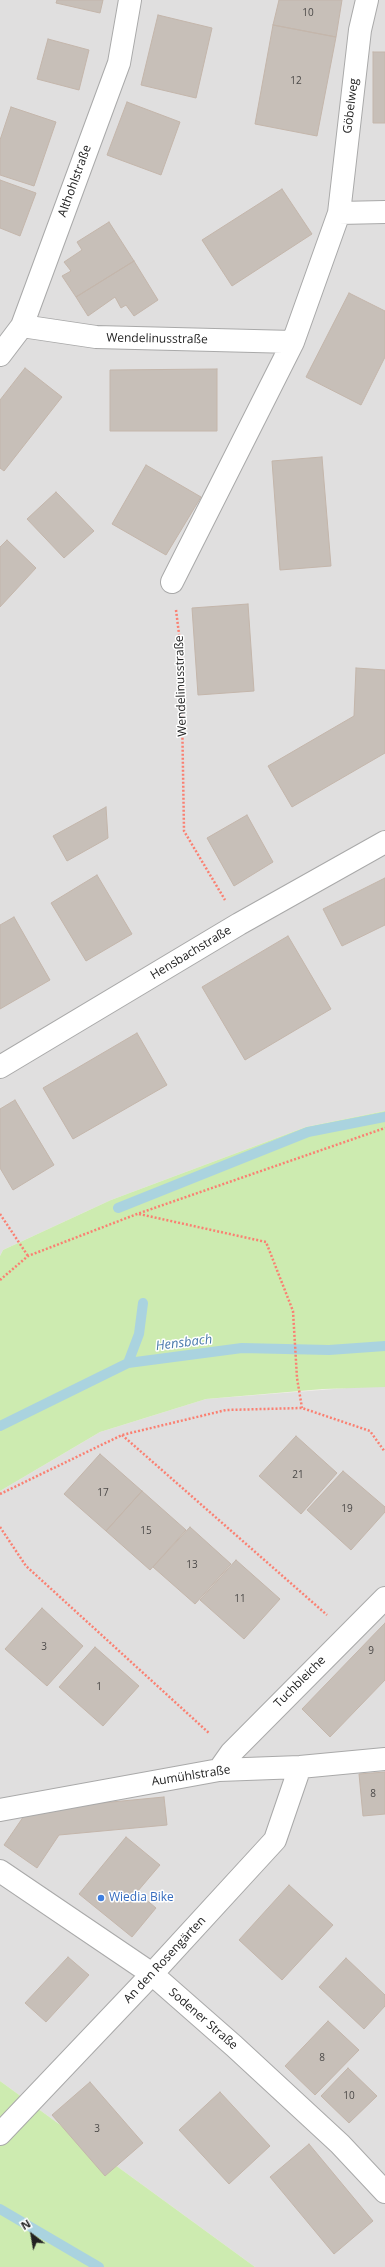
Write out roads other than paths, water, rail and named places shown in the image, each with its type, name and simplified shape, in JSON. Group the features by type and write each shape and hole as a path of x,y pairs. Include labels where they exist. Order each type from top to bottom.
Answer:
{"street":[{"name":"Althohlstraße","path":"0,355 22,326 118,64 130,0"},
{"name":"Göbelweg","path":"339,213 360,30 367,0"},
{"path":"172,582 293,342 339,213 385,212"},
{"name":"Wendelinusstraße","path":"22,326 96,337 293,342"},
{"name":"Hensbachstraße","path":"0,1067 239,924 385,842"},
{"name":"Tuchbleiche","path":"225,1761 385,1598"},
{"name":"Aumühlstraße","path":"0,1810 225,1761 300,1767 385,1759"},
{"name":"An den Rosengärten","path":"0,2134 152,1974 275,1840 300,1767"},
{"name":"Sodener Straße","path":"0,1871 152,1974 234,2046 340,2144 385,2192"}],"waterway":[{"path":"118,1208 308,1132 385,1117"},
{"path":"128,1363 139,1334 143,1303"},
{"name":"Hensbach","path":"0,1426 128,1363 242,1348 329,1350 385,1346"},
{"path":"0,2209 99,2267"}],"place":[{"name":"Wiedia Bike","path":"101,1898"}]}
